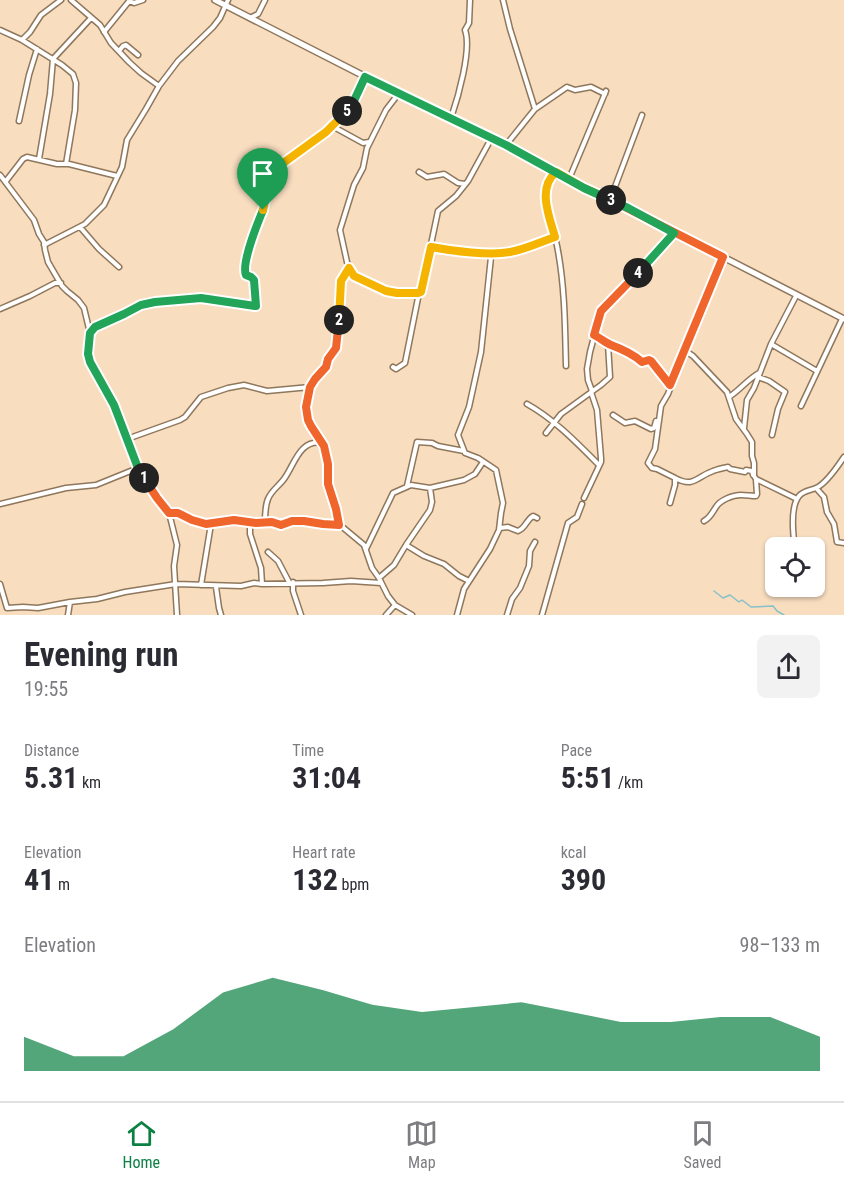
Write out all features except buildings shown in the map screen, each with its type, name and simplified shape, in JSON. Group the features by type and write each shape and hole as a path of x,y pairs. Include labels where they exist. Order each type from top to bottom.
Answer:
{"street":[{"path":"22,40 41,15 60,0"},
{"path":"71,0 99,25 119,51 141,73 159,86"},
{"path":"104,32 130,0 134,3 145,0"},
{"path":"215,0 227,3 249,18 506,145 584,188 843,319 801,406"},
{"path":"257,22 265,0"},
{"path":"451,118 466,52 468,38 465,30 469,23 470,0"},
{"path":"503,0 535,109"},
{"path":"44,244 80,227 104,205 122,167 127,141 159,86 178,61 213,27 227,3"},
{"path":"249,18 258,14"},
{"path":"39,159 52,82 53,59 91,18"},
{"path":"0,30 37,49 73,74 76,82 75,110 66,164"},
{"path":"119,51 126,45 138,55"},
{"path":"19,121 37,49"},
{"path":"90,333 95,327 134,308 155,302 201,298 256,306 254,280 246,275 244,270 271,176 275,169 332,126 352,105 365,77"},
{"path":"506,145 535,109 567,87 575,90 591,87 605,93 569,179"},
{"path":"399,93 386,110 365,153 363,168 354,185 340,226 349,268 354,276 386,291 418,293"},
{"path":"610,200 642,115"},
{"path":"332,126 363,143 370,142"},
{"path":"393,367 396,369 405,363 418,293 421,292 440,209 456,196 465,184 491,139"},
{"path":"117,177 66,164 25,157 2,179 31,215 45,242 48,262 60,281 67,291 82,304 87,314 90,333 88,354 90,362 114,405 138,468 169,513 177,545 174,566 177,615"},
{"path":"419,172 427,177 444,174 458,183 465,184"},
{"path":"556,172 548,180 545,190 558,251 565,307 566,366"},
{"path":"80,227 119,267"},
{"path":"584,498 602,458 597,410 588,381 587,369 601,311 674,233"},
{"path":"431,247 448,250 511,252 555,237"},
{"path":"457,615 463,592 490,549 500,528 503,503 498,474 493,466 477,457 467,455 458,435 469,407 481,352 490,272 489,252"},
{"path":"613,415 625,423 635,421 651,429 654,428 723,257"},
{"path":"339,525 328,484 328,464 323,444 311,426 307,414 307,400 310,387 326,367 328,359 336,348 341,281 349,268"},
{"path":"0,309 60,281"},
{"path":"744,428 747,400 771,344 796,296"},
{"path":"594,335 642,362 651,361 670,385"},
{"path":"546,433 561,414 610,377 608,344"},
{"path":"771,344 817,371"},
{"path":"684,350 723,386 729,396 735,417 752,442 756,496 738,495 726,499 717,504 710,517 704,521"},
{"path":"729,396 759,374"},
{"path":"759,374 785,392 772,435"},
{"path":"128,439 180,420 201,397 228,388 244,385 267,391 310,387"},
{"path":"527,404 573,439 599,465"},
{"path":"659,414 656,448 648,465 652,468 682,481 691,482 713,471 728,467 745,472 752,471 755,477 797,499"},
{"path":"265,523 267,501 273,490 282,483 293,462 315,434"},
{"path":"407,486 417,442 432,443 464,451"},
{"path":"310,443 323,444"},
{"path":"794,537 793,523 797,499 804,491 816,488 828,478 844,457"},
{"path":"366,549 393,493 407,486 430,488 456,482 472,476 483,462"},
{"path":"0,504 66,488 96,485 138,468"},
{"path":"670,503 675,478"},
{"path":"379,578 394,565 430,510 432,502 430,488"},
{"path":"816,488 824,497 827,512 834,524 837,542 844,543"},
{"path":"542,615 568,523 577,517 582,504"},
{"path":"266,512 275,522"},
{"path":"169,513 178,513 204,524 234,520 250,523 275,522 284,525 292,521 339,525 362,542 370,564 388,596 395,605 412,615"},
{"path":"500,528 508,527 518,531 530,518 533,516 537,518"},
{"path":"250,523 250,534 261,568 262,584"},
{"path":"201,585 211,524"},
{"path":"507,615 512,599 520,588 529,566 530,551 536,542"},
{"path":"406,545 419,554 444,564 469,581"},
{"path":"268,552 278,561 291,582 301,615"},
{"path":"0,584 7,608 38,608 170,585 175,581 215,586 291,582 381,583"},
{"path":"215,586 221,615"},
{"path":"68,615 70,602"},
{"path":"386,615 395,605"}],"waterway":[{"path":"714,591 723,598 730,595 751,607 773,606 784,615"}],"route":[{"path":"263,210 244,270 245,274 254,280 256,306 201,298 155,302 134,308 95,327 90,333 88,354 90,362 114,405 141,473 169,513 178,513 206,524 239,520 256,523 272,522 281,525 292,521 339,525 328,484 328,464 324,446 308,420 306,407 310,387 326,367 328,359 336,348 341,281 349,268 354,276 386,291 418,293 421,292 431,247 505,253 555,237 545,190 548,180 556,172 584,188 628,208 723,257 670,385 651,361 642,362 594,335 601,311 674,233 584,188 569,179 506,145 365,77 348,110 326,132 275,169 271,176 263,210"}]}
